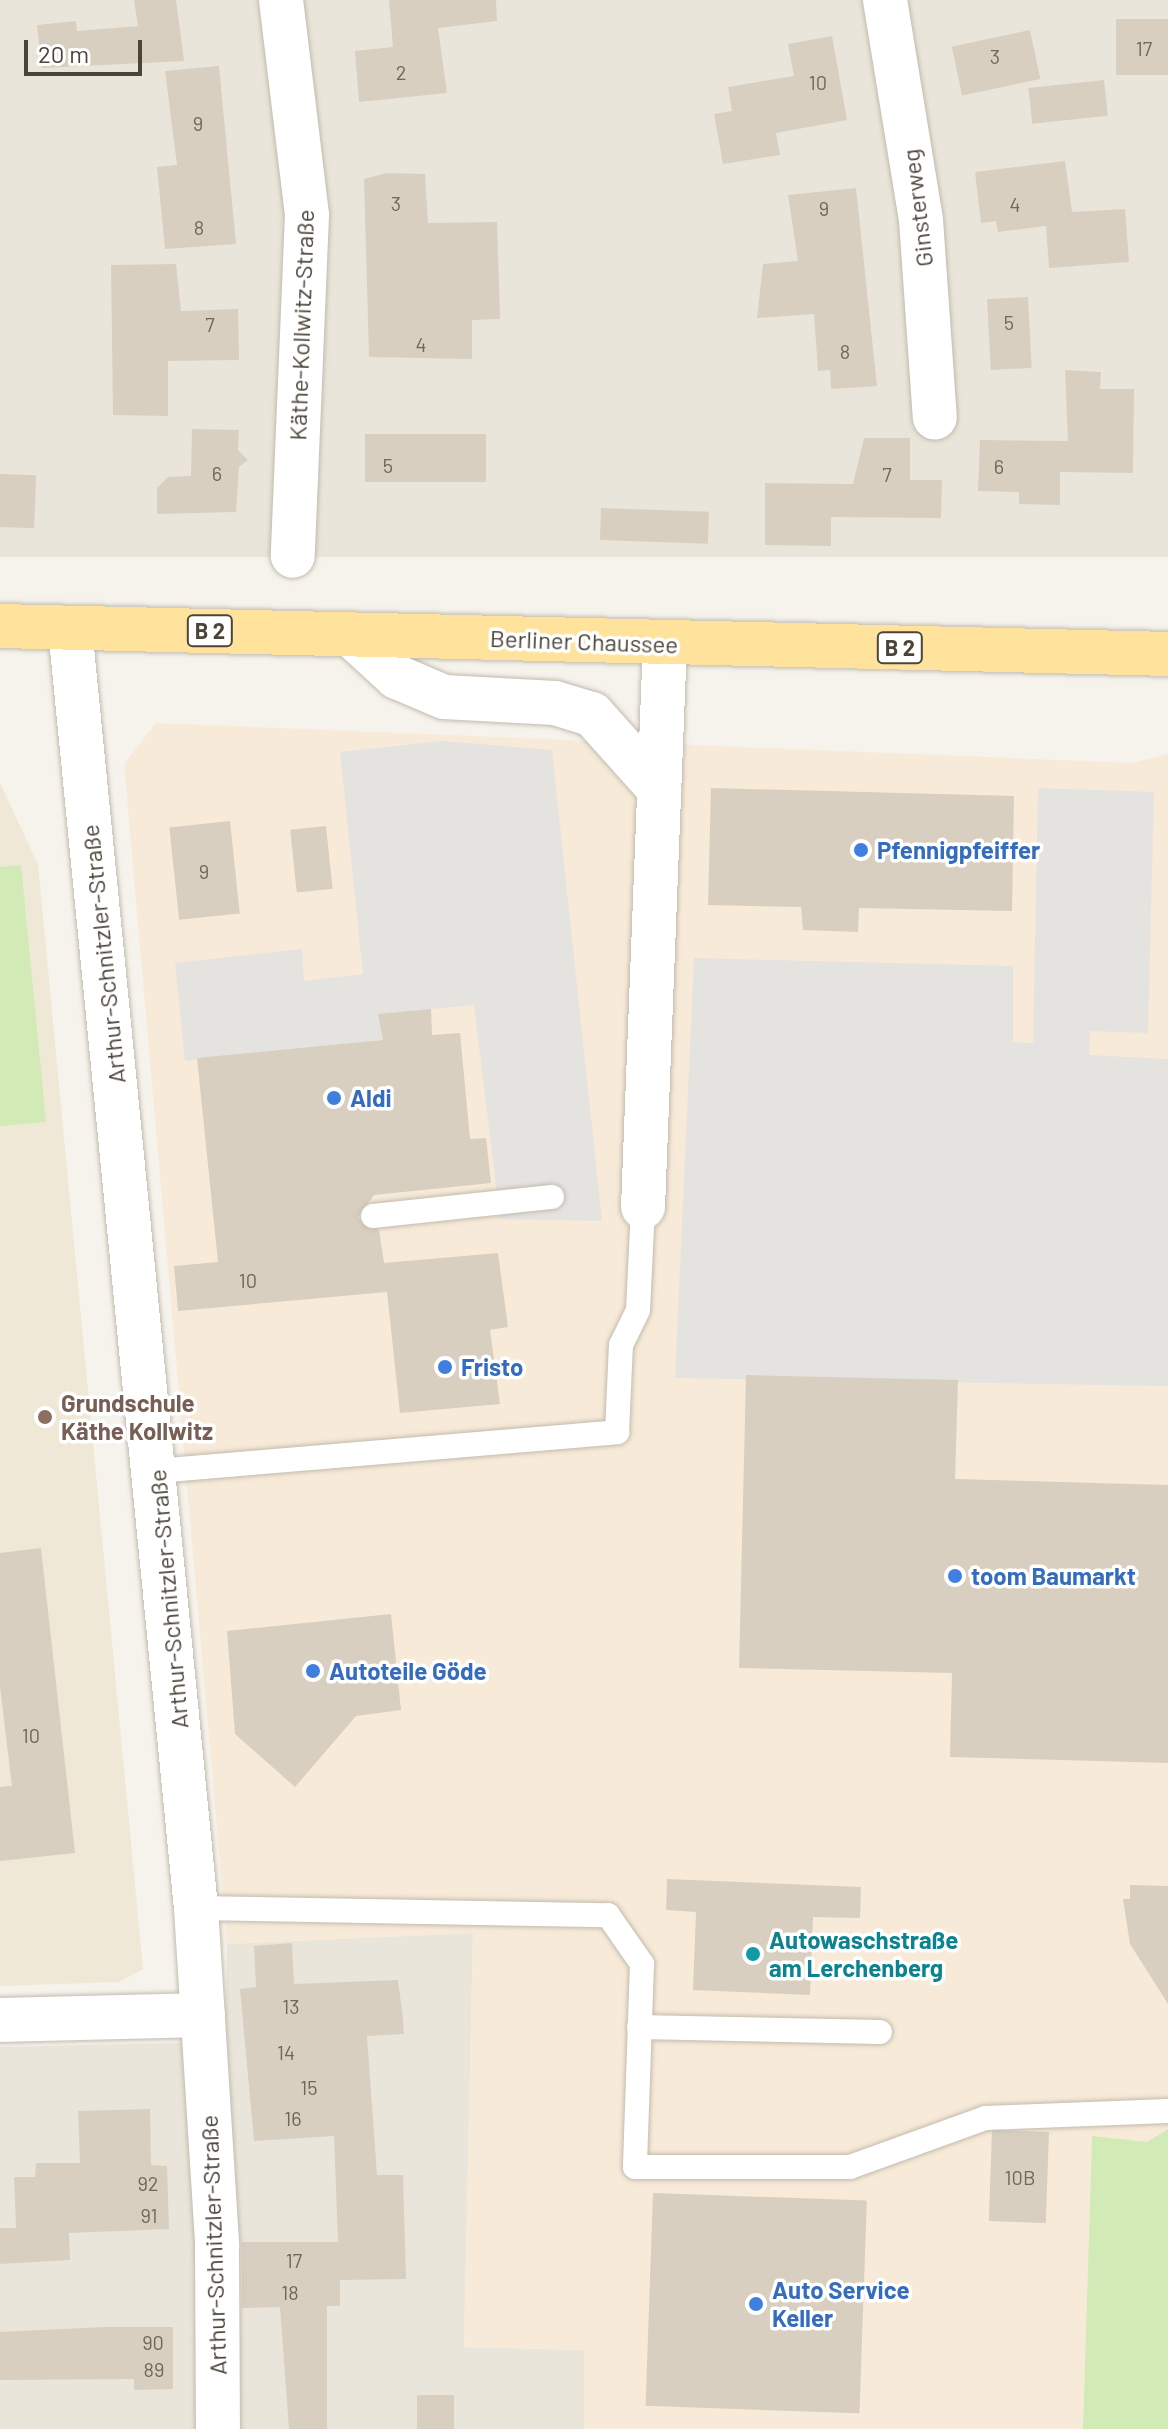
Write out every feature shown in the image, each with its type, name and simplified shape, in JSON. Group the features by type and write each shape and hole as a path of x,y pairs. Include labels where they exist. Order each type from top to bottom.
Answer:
{"main road":[{"name":"Berliner Chaussee","path":"0,626 1168,654"}],"street":[{"name":"Käthe-Kollwitz-Straße","path":"281,0 307,215 293,556"},
{"name":"Ginsterweg","path":"885,0 921,220 935,418"},
{"name":"Arthur-Schnitzler-Straße","path":"70,628 156,1471 196,1908 217,2246 218,2429"},
{"path":"350,634 397,677 444,697 555,703 592,714 659,789"},
{"path":"643,1207 665,643"},
{"path":"0,2020 203,2015"}],"lane":[{"path":"373,1216 552,1197"},
{"path":"156,1471 617,1432 621,1345 638,1310 643,1207"},
{"path":"196,1908 608,1915 642,1964 635,2167 850,2167 985,2118 1168,2111"},
{"path":"639,2027 880,2032"}],"shaded area":[{"path":"0,0 1168,0 1168,557 0,557"},
{"path":"156,723 1132,763 1168,754 1168,2129 1147,2142 1092,2137 1083,2429 584,2429 584,2350 464,2347 473,1933 227,1944 124,764"},
{"path":"442,741 552,750 602,1221 500,1219 474,1005 379,1014 383,1040 185,1061 175,963 302,949 304,981 363,974 340,752"},
{"name":"Grundschule Käthe Kollwitz","path":"0,783 38,864 143,1969 119,1982 0,1986"},
{"path":"1038,788 1154,792 1148,1033 1090,1031 1089,1055 1168,1059 1168,1386 675,1378 694,958 1013,966 1013,1042 1033,1043"},
{"path":"473,1933 464,2347 584,2350 584,2429 0,2429 0,2047 225,2042 227,1944"}],"green space":[{"path":"21,865 46,1122 0,1126 0,867"},
{"path":"1168,2129 1168,2429 1083,2429 1092,2136 1147,2142"}],"building":[{"path":"134,0 176,0 184,61 42,68 37,25 76,21 77,31 138,26"},
{"path":"389,0 496,0 497,21 438,28 447,93 359,102 355,51 393,47"},
{"path":"1116,19 1168,19 1168,75 1116,75"},
{"path":"1030,30 1040,79 962,96 952,47"},
{"path":"832,36 847,120 776,133 780,155 723,164 714,114 732,111 728,87 794,76 788,44"},
{"path":"219,66 236,244 165,249 157,167 177,165 165,71"},
{"path":"1104,80 1108,116 1032,124 1028,88"},
{"path":"1065,161 1072,212 1125,209 1129,262 1049,268 1046,226 998,232 996,221 981,223 975,172"},
{"path":"387,173 425,174 428,223 497,222 500,319 472,320 472,359 369,357 364,179"},
{"path":"856,188 877,386 831,389 830,370 818,371 814,314 757,318 763,264 798,261 788,195"},
{"path":"176,264 181,311 238,309 239,360 168,361 168,416 113,415 111,265"},
{"path":"1028,297 1032,368 991,370 987,299"},
{"path":"1065,370 1101,372 1100,389 1134,389 1133,473 1060,472 1060,505 1019,504 1019,492 978,491 980,440 1068,441"},
{"path":"192,429 239,430 238,450 248,460 239,467 236,512 157,514 157,488 168,477 191,476"},
{"path":"365,434 486,434 486,482 365,482"},
{"path":"864,438 910,438 910,480 942,480 941,518 831,517 831,546 765,545 765,483 853,484"},
{"path":"0,474 36,475 34,528 0,527"},
{"path":"601,508 709,512 708,544 600,540"},
{"name":"Pfennigpfeiffer","path":"711,788 1014,796 1012,911 859,908 858,932 803,930 801,907 708,905"},
{"path":"230,821 240,913 179,920 169,827"},
{"path":"326,826 333,889 297,892 290,830"},
{"path":"431,1009 432,1035 460,1033 470,1139 486,1138 491,1183 374,1195 358,1218 379,1230 384,1263 498,1253 508,1327 490,1330 500,1404 400,1413 387,1292 178,1311 174,1266 218,1262 197,1058 383,1040 378,1014"},
{"name":"toom Baumarkt","path":"746,1375 958,1380 955,1479 1168,1485 1168,1763 950,1757 952,1673 739,1668"},
{"path":"41,1548 75,1853 0,1861 0,1787 12,1786 0,1687 0,1553"},
{"name":"Autoteile Göde","path":"391,1614 401,1710 356,1716 295,1787 235,1734 227,1631"},
{"name":"Autowaschstraße am Lerchenberg","path":"667,1879 861,1887 860,1918 813,1917 810,1995 693,1990 696,1912 666,1910"},
{"path":"1130,1885 1168,1886 1168,2004 1130,1944 1123,1899 1130,1899"},
{"path":"292,1943 294,1984 398,1980 403,2019 404,2034 367,2036 377,2175 403,2175 406,2279 340,2280 340,2306 327,2306 327,2429 289,2429 280,2307 242,2308 242,2242 338,2242 334,2136 254,2141 240,1989 256,1987 254,1946"},
{"path":"150,2109 151,2165 167,2166 169,2229 69,2233 70,2260 0,2264 0,2228 16,2228 14,2177 35,2177 36,2163 80,2163 78,2111"},
{"path":"992,2130 1049,2132 1046,2223 989,2221"},
{"name":"Auto Service Keller","path":"653,2193 867,2200 859,2413 646,2406"},
{"path":"173,2327 173,2389 134,2390 134,2379 0,2380 0,2332"},
{"path":"417,2395 454,2395 454,2429 417,2429"}],"place":[{"name":"Pfennigpfeiffer","path":"861,850"},
{"name":"Aldi","path":"334,1098"},
{"name":"Fristo","path":"445,1367"},
{"name":"Grundschule Käthe Kollwitz","path":"45,1417"},
{"name":"toom Baumarkt","path":"955,1576"},
{"name":"Autoteile Göde","path":"313,1671"},
{"name":"Autowaschstraße am Lerchenberg","path":"753,1954"},
{"name":"Auto Service Keller","path":"756,2304"}]}
